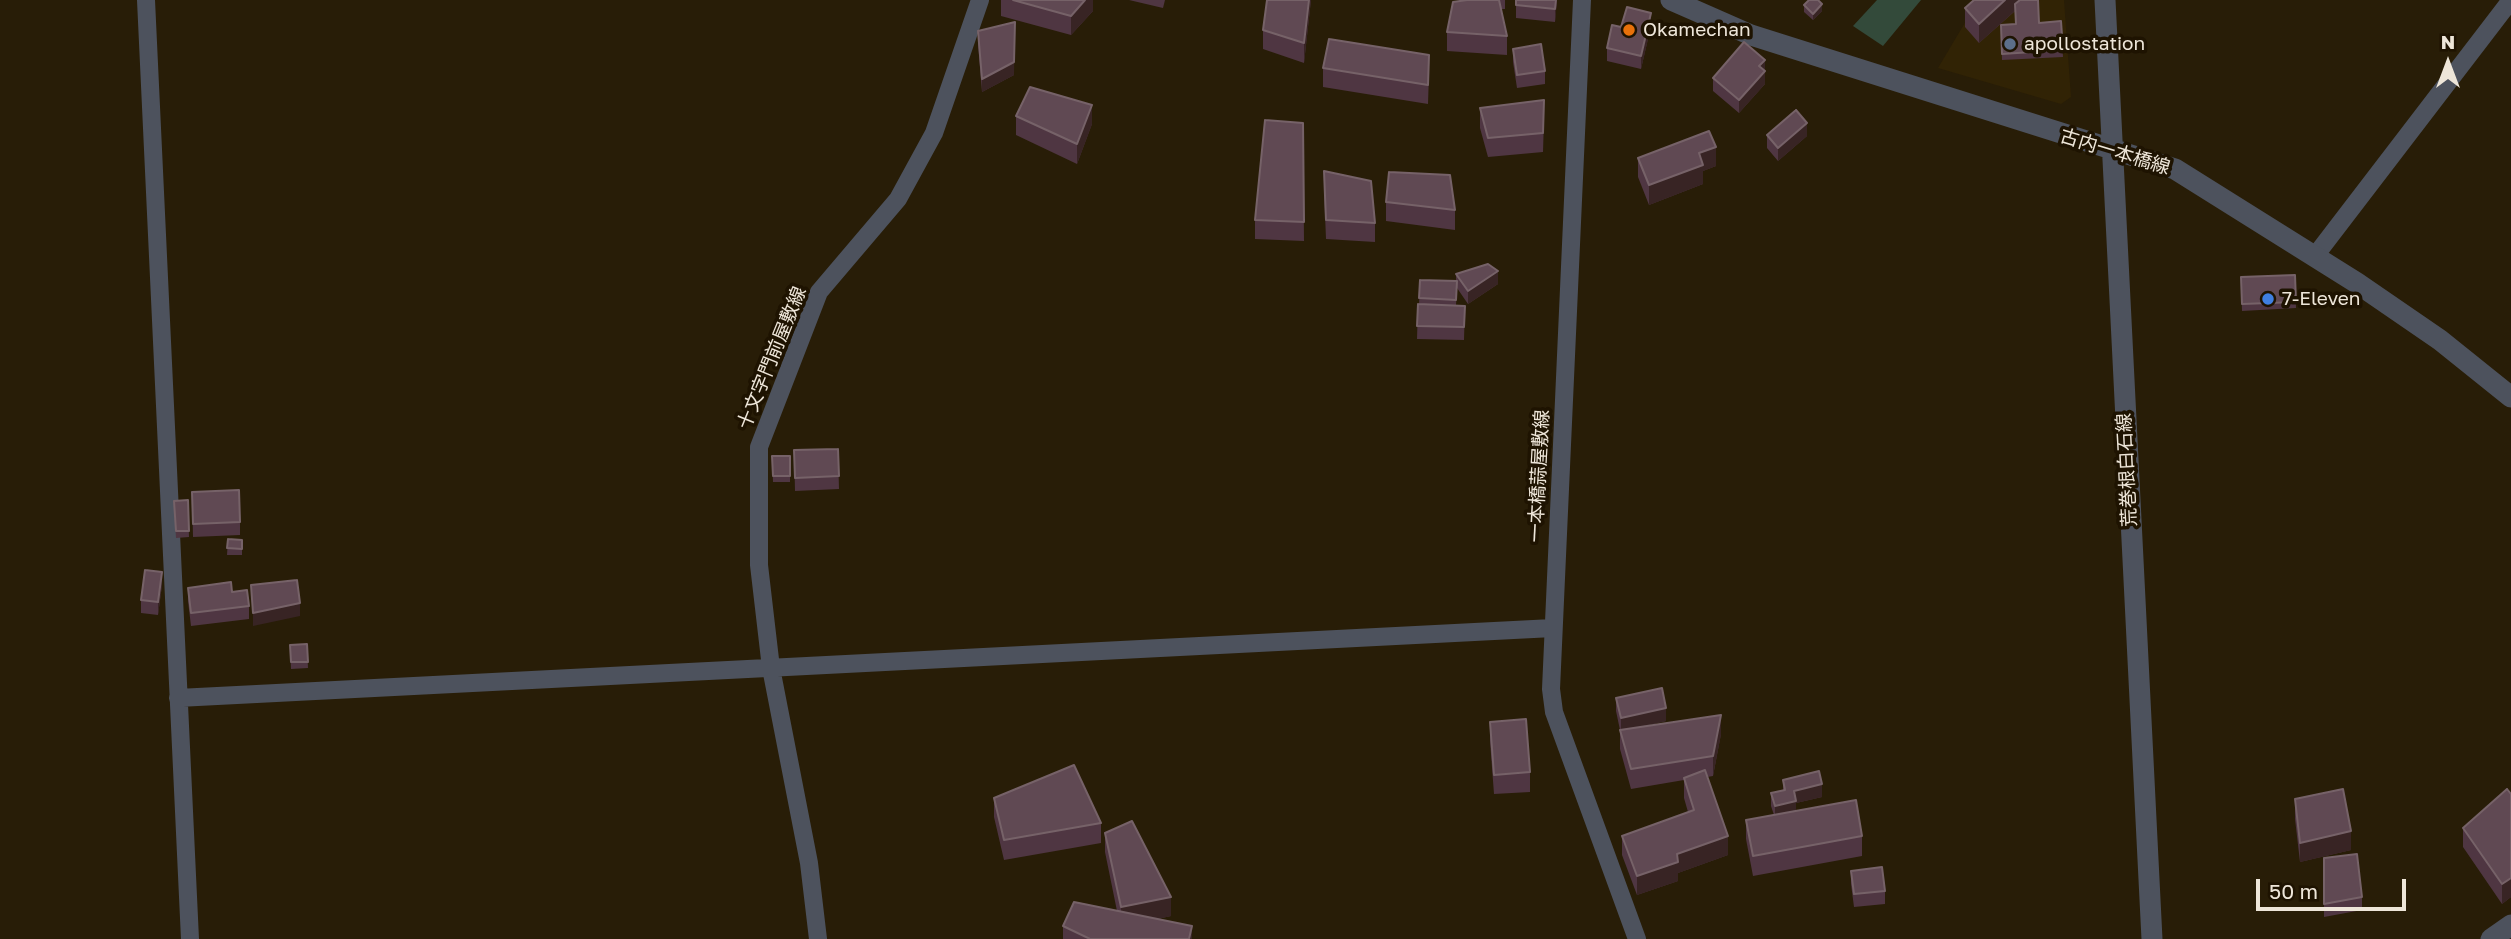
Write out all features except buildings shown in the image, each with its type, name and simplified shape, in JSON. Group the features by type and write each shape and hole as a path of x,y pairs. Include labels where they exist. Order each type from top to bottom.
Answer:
{"street":[{"path":"146,0 190,939"},
{"name":"十文字門前屋敷線","path":"818,939 809,863 771,668 759,565 759,447 819,292 898,199 934,133 963,56 980,0"},
{"name":"一本橋蒜屋敷線","path":"1582,0 1553,628 1554,712 1637,939"},
{"name":"古内一本橋線","path":"1671,0 1751,35 2175,169 2315,256 2440,340 2511,397"},
{"name":"荒巻根白石線","path":"2105,0 2152,939"},
{"path":"2315,256 2511,0"},
{"path":"178,698 1553,628"},
{"path":"2491,939 2511,925"}],"shaded area":[{"name":"apollostation","path":"1990,0 2064,0 2071,97 2061,104 1938,68 1966,21"}],"green space":[{"path":"1877,0 1921,0 1883,46 1853,26"}],"place":[{"name":"Okamechan","path":"1629,30"},
{"name":"apollostation","path":"2010,44"},
{"name":"7-Eleven","path":"2268,299"}]}
